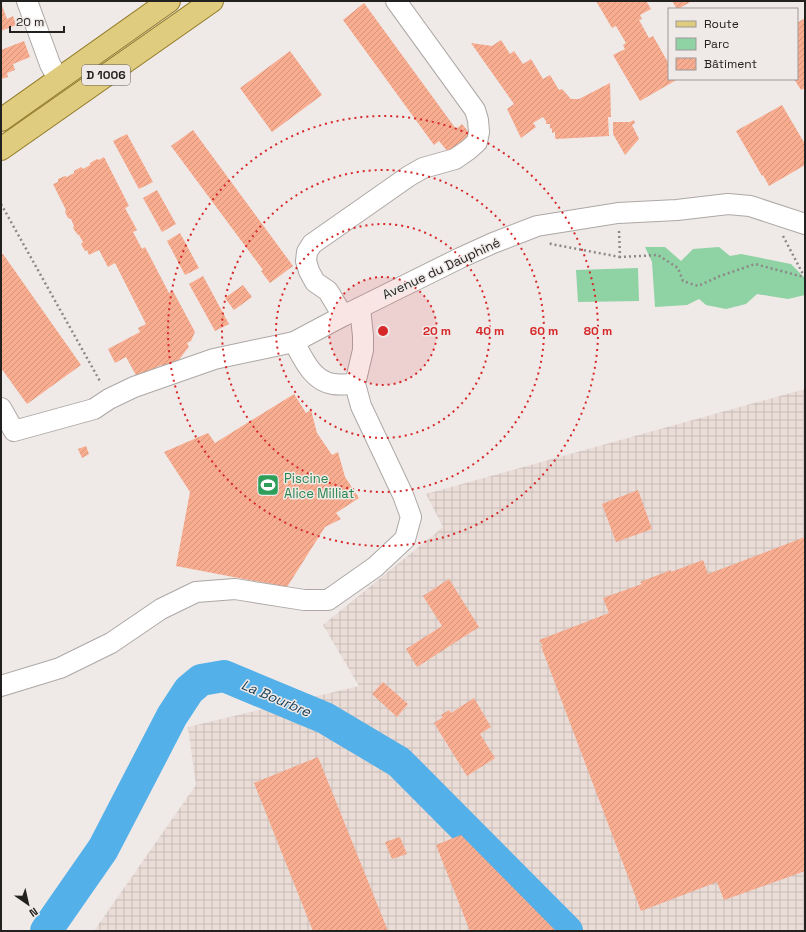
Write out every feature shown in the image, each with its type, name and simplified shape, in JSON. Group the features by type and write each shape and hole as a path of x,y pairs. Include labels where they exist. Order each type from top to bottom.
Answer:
{"main road":[{"name":"D 1006","path":"1,120 169,1"},
{"name":"D 1006","path":"1,149 212,1"}],"street":[{"path":"27,1 50,64 58,79"},
{"path":"1,686 60,668 111,643 161,609 196,592 235,589 304,600 328,600 375,567 405,539 411,517 397,481 361,406 355,384 363,350 363,336 352,312 328,290 315,282 308,271 306,261 307,252 312,244 409,176 423,168 455,159 477,142 479,132 475,110 396,1"},
{"name":"Avenue du Dauphiné","path":"1,408 14,431 102,404 134,387 214,359 294,342 384,295 460,258 494,242 537,226 618,213 677,210 728,204 750,206 805,224"},
{"path":"294,342 309,368 319,378 332,384 355,384"}],"path":[{"path":"1,204 102,404"},
{"path":"618,213 620,257"},
{"path":"771,213 805,278"},
{"path":"537,226 551,244 620,257 658,255 678,268 683,280 698,286 720,276 755,264 805,278"}],"shaded area":[{"path":"805,389 805,931 94,931 196,785 188,727 359,686 323,625 443,527 426,494"}],"green space":[{"path":"645,247 665,247 681,261 693,249 719,247 730,256 741,254 791,264 805,278 805,295 788,299 757,294 746,304 726,309 706,305 699,299 687,305 655,307 652,262"},
{"path":"638,268 639,301 578,302 576,270"}],"building":[{"path":"596,1 646,1 651,9 640,15 642,19 639,20 649,38 653,36 668,62 668,80 676,80 640,101 613,55 625,49 623,45 626,43 616,26 612,28"},
{"path":"672,1 692,1 680,8 676,8"},
{"path":"1,3 7,19 13,16 16,25 1,31"},
{"path":"364,3 456,129 462,124 472,136 449,153 439,141 434,145 343,20"},
{"path":"805,18 805,88 801,90 795,80 798,80 798,22"},
{"path":"501,40 510,54 514,51 523,64 531,59 543,79 550,75 559,90 562,89 571,99 579,99 610,83 611,117 608,117 609,136 556,139 555,132 552,133 550,124 546,124 543,117 533,123 536,127 521,138 507,109 514,104 471,43 492,46"},
{"path":"24,41 30,57 13,64 15,70 7,73 8,77 1,79 1,50"},
{"path":"290,51 322,95 272,132 240,88"},
{"path":"782,105 805,144 805,165 769,186 736,131"},
{"path":"634,120 635,123 632,125 639,139 625,155 613,134 613,122 630,122"},
{"path":"193,130 293,266 270,283 261,271 263,270 171,146"},
{"path":"127,134 153,182 139,189 113,141"},
{"path":"104,157 129,206 125,208 137,230 133,232 142,249 145,247 169,293 173,291 195,332 191,341 187,343 189,347 173,365 163,370 161,365 137,377 126,357 115,363 108,349 140,332 138,328 146,324 115,263 108,267 99,250 89,255 87,250 85,251 81,244 83,242 73,228 74,226 71,219 68,218 65,212 66,210 53,184 58,182 58,179 65,176 67,177 81,167 83,169 97,159 99,160"},
{"path":"157,190 176,224 162,232 143,198"},
{"path":"180,233 199,268 185,275 167,241"},
{"path":"3,254 81,365 27,404 1,368 1,255"},
{"path":"203,276 229,324 215,331 189,284"},
{"path":"243,285 252,297 234,310 225,298"},
{"name":"Piscine Alice Milliat","path":"294,394 306,413 311,410 317,433 332,455 338,452 345,477 359,498 336,513 341,519 325,527 287,587 176,566 190,492 164,452 208,433 215,443"},
{"path":"86,446 89,454 82,458 78,449"},
{"path":"638,490 652,529 616,542 602,504"},
{"path":"805,537 805,871 724,900 717,882 641,911 541,646 543,646 539,640 609,613 603,598 642,584 640,582 703,560 708,574"},
{"path":"449,579 479,627 417,667 406,649 442,626 423,596"},
{"path":"383,682 408,704 397,717 372,694"},
{"path":"474,698 491,727 480,734 495,758 467,776 434,723 443,717 441,715 449,710 451,713"},
{"path":"318,757 388,931 313,931 254,783"},
{"path":"461,835 556,931 470,931 436,845"},
{"path":"400,837 407,854 392,859 385,842"}],"waterway":[{"name":"La Bourbre","path":"46,931 103,849 172,716 189,690 201,680 224,676 325,718 399,762 567,931"}],"place":[{"name":"Piscine Alice Milliat","path":"268,485"}]}
